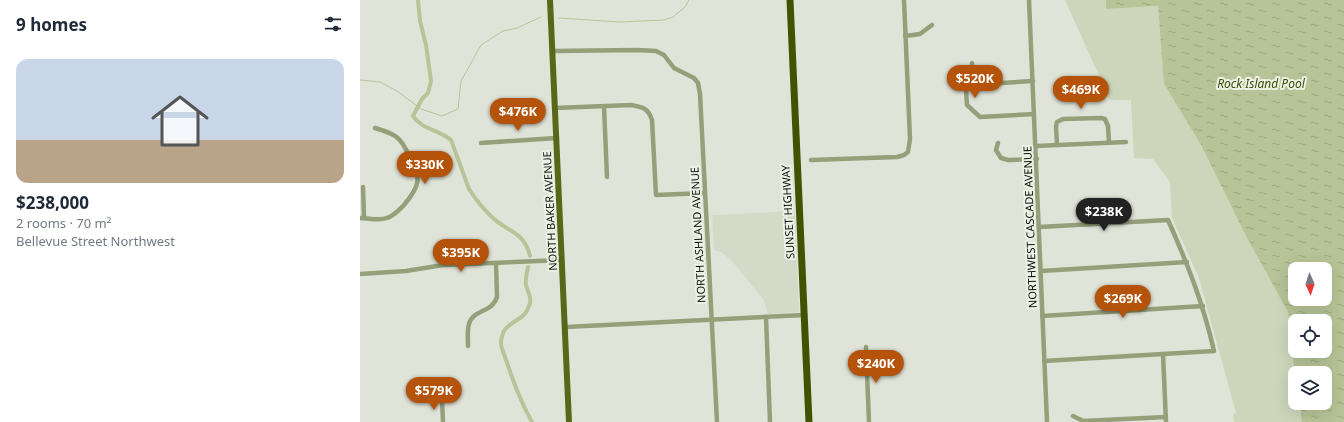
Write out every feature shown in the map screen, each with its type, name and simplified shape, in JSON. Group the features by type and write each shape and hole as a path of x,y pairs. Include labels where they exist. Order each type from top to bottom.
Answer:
{"highway":[{"name":"SUNSET HIGHWAY","path":"790,0 809,422"}],"main road":[{"name":"NORTH BAKER AVENUE","path":"550,0 566,327 569,422"}],"street":[{"path":"811,160 904,156 909,150 910,139 904,0"},
{"name":"NORTHWEST CASCADE AVENUE","path":"1030,0 1047,422"},
{"path":"905,36 920,34 932,25"},
{"name":"NORTH ASHLAND AVENUE","path":"553,51 650,50 660,53 674,68 694,78 699,88 717,422"},
{"path":"972,63 973,85"},
{"path":"1033,81 970,85 966,90 967,105 980,117 1034,114"},
{"path":"555,108 642,106 649,112 652,120 656,195 705,193"},
{"path":"604,107 607,177"},
{"path":"1057,146 1056,126 1058,122 1063,119 1105,119 1108,126 1109,143"},
{"path":"363,187 362,218 376,219 394,215 413,195 417,188 418,180 412,161 399,139 375,128"},
{"path":"482,143 556,138"},
{"path":"1036,146 1126,142"},
{"path":"998,143 996,150 1001,158 1008,160 1037,159"},
{"path":"1039,227 1168,220 1187,262 1203,306 1214,351 1044,361"},
{"path":"360,274 406,271 443,266 562,260"},
{"path":"1041,270 1187,262"},
{"path":"468,346 468,329 471,319 488,309 496,301 496,264"},
{"path":"1042,316 1203,306"},
{"path":"566,327 804,315"},
{"path":"766,317 770,422"},
{"path":"866,348 869,422"},
{"path":"1073,416 1083,421 1166,419 1163,354"},
{"path":"442,399 443,422"},
{"path":"1042,422 1047,422"}],"shaded area":[{"path":"1065,0 1106,0 1106,9 1158,6 1164,84 1201,145 1247,238 1288,312 1288,358 1293,358 1294,366 1288,366 1288,410 1300,410 1302,422 1234,422 1233,414 1236,413 1199,278 1172,218 1170,182 1153,159 1134,158 1131,100 1110,100"},
{"path":"795,211 799,312 768,314 764,300 732,261 721,252 714,250 712,215"}],"water":[{"name":"Rock Island Pool","path":"1106,0 1344,0 1344,422 1302,422 1300,410 1332,410 1332,366 1294,366 1293,358 1332,358 1332,314 1288,314 1247,238 1201,145 1164,84 1158,6 1106,9"}],"waterway":[{"path":"418,0 420,21 426,45 431,81 428,93 422,99 413,116 425,127 451,140 469,189 477,201 494,219 516,234 524,242 528,248 530,256"},
{"path":"559,18 620,22 664,20 673,17 685,7 689,0"},
{"path":"360,80 380,82 397,91 421,109 442,116 458,109 461,81 481,45 503,31 517,28 541,17"},
{"path":"528,267 526,276 526,283 530,298 528,309 525,314 507,327 504,331 501,343 517,390 532,422"}]}
